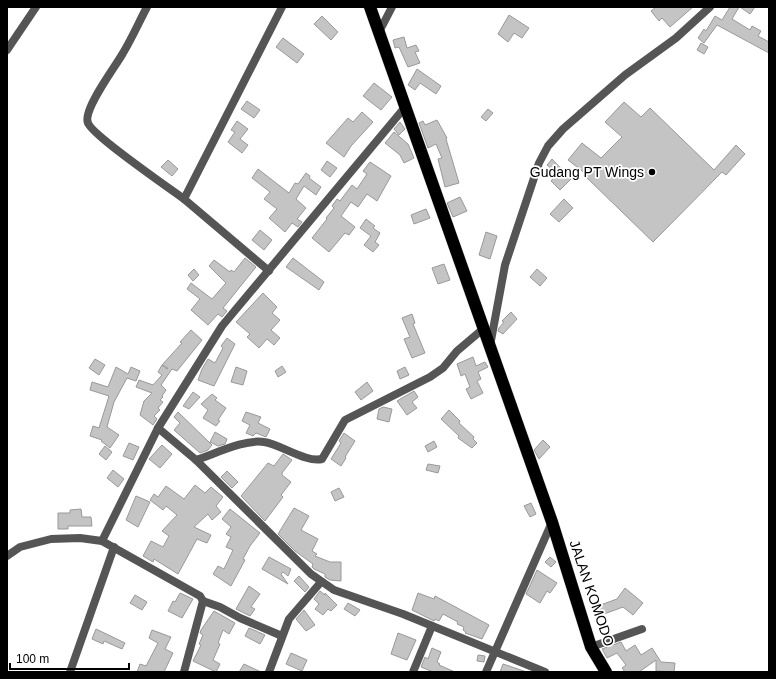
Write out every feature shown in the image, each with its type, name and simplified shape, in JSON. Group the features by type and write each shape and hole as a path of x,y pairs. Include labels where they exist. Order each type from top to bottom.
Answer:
{"highway":[{"name":"JALAN KOMODO","path":"370,7 552,522 592,647 606,672"}],"street":[{"path":"7,50 36,7"},
{"path":"147,7 123,54 100,88 87,116 87,122 90,128 184,199 269,270"},
{"path":"184,199 282,7"},
{"path":"379,32 392,7"},
{"path":"490,347 505,265 539,163 548,146 563,129 624,75 676,38 710,7"},
{"path":"102,541 158,428 222,326 406,106"},
{"path":"196,460 248,442 257,441 267,443 312,459 322,459 344,420 430,378 443,368 457,351 483,329"},
{"path":"158,428 196,460 321,582 334,590 432,626 545,672"},
{"path":"486,672 552,522"},
{"path":"7,556 20,546 51,539 80,538 102,541 196,594 203,601 220,606 240,618 282,636"},
{"path":"70,672 114,547"},
{"path":"269,672 289,619 321,582"},
{"path":"184,672 203,601"},
{"path":"413,672 432,626"},
{"path":"592,647 642,629"}],"building":[{"path":"656,7 693,7 670,27 662,18 659,21 651,11"},
{"path":"730,7 739,7 732,19 750,30 752,26 761,31 758,36 769,42 769,53 717,25 704,43 698,38 704,29 706,31 715,16 722,20"},
{"path":"740,7 755,7 750,14"},
{"path":"509,15 529,28 522,38 514,33 508,42 498,34"},
{"path":"322,16 338,32 331,40 314,24"},
{"path":"404,37 407,48 416,45 419,51 415,52 420,63 408,67 399,47 395,48 393,40"},
{"path":"283,38 304,54 297,63 276,47"},
{"path":"701,43 708,47 704,54 697,50"},
{"path":"417,69 441,86 436,94 420,83 415,90 408,85"},
{"path":"374,83 392,97 381,110 363,96"},
{"path":"247,101 260,110 254,118 241,109"},
{"path":"624,102 641,117 650,108 714,170 736,145 745,154 726,175 722,172 653,242 585,176 586,174 568,160 582,143 601,158 622,137 605,122"},
{"path":"488,109 493,113 486,121 481,117"},
{"path":"362,112 373,122 351,146 344,157 326,143 348,118 353,122"},
{"path":"437,120 447,138 446,139 459,183 445,187 438,159 442,158 436,144 428,148 419,123 423,121 425,125"},
{"path":"237,121 248,129 240,139 248,145 242,153 228,142 235,132 231,130"},
{"path":"400,122 405,129 399,135 394,129"},
{"path":"394,132 408,144 414,158 404,163 400,155 385,143"},
{"path":"552,159 571,179 560,190 551,181 557,174 547,165"},
{"path":"168,160 178,169 172,176 161,167"},
{"path":"327,161 337,168 330,177 321,170"},
{"path":"370,162 391,176 377,201 367,194 358,207 351,202 341,216 355,227 349,235 345,233 329,252 312,238 327,219 326,218 334,208 332,206 337,199 340,201 352,185 357,189 367,174 363,171"},
{"path":"258,169 289,193 295,183 298,184 306,173 310,176 309,178 321,187 316,195 304,186 296,199 306,208 297,219 302,222 298,227 292,223 285,232 269,218 277,209 264,199 270,192 252,178"},
{"path":"460,197 467,211 453,217 447,203"},
{"path":"564,199 573,208 559,222 550,214"},
{"path":"426,209 430,218 414,224 411,215"},
{"path":"366,219 375,226 373,228 380,233 375,242 379,245 373,252 364,245 371,236 360,228"},
{"path":"260,230 272,240 264,250 252,240"},
{"path":"486,232 497,236 490,259 479,255"},
{"path":"245,258 256,267 223,308 227,311 222,317 218,314 208,325 191,310 200,299 187,289 191,283 212,299 226,283 209,266 214,260 230,272 231,270 234,272"},
{"path":"293,258 324,282 319,290 286,267"},
{"path":"444,264 450,280 438,284 432,268"},
{"path":"194,269 199,275 193,281 188,275"},
{"path":"537,269 547,278 540,286 530,277"},
{"path":"263,293 277,307 272,313 280,320 271,330 280,338 274,345 267,339 259,348 247,337 250,334 236,322"},
{"path":"511,312 517,319 503,334 498,331 499,328 504,322 502,321"},
{"path":"412,314 415,323 413,324 425,353 412,358 404,339 410,337 402,318"},
{"path":"191,330 202,340 177,371 172,369 161,385 166,390 160,400 163,402 158,408 160,410 154,416 157,419 153,425 140,415 144,401 152,393 136,387 139,380 153,385 162,375 158,372 162,365 182,343 180,342"},
{"path":"227,338 235,344 214,386 198,380 208,359 215,363 223,348 221,346"},
{"path":"473,357 476,366 485,362 488,367 478,372 481,379 477,381 483,393 471,399 466,389 470,387 465,374 461,376 457,364"},
{"path":"95,359 105,365 99,375 89,368"},
{"path":"282,366 286,372 278,377 275,371"},
{"path":"116,367 128,374 131,367 140,371 136,381 127,378 114,402 107,427 119,435 110,448 101,441 102,440 90,436 93,426 99,428 109,396 90,390 92,382 108,387"},
{"path":"236,367 247,371 243,385 231,382"},
{"path":"405,367 409,375 400,379 397,371"},
{"path":"367,382 373,391 361,400 355,392"},
{"path":"414,391 418,397 412,402 417,408 407,415 397,401"},
{"path":"193,392 200,397 189,409 183,406"},
{"path":"212,394 217,398 215,400 226,408 216,426 203,418 208,410 201,404"},
{"path":"383,407 392,409 389,422 377,419 379,409"},
{"path":"449,410 460,421 459,423 474,437 473,439 477,443 472,448 458,438 459,436 441,419"},
{"path":"178,412 212,445 208,450 200,453 174,430 180,423 174,417"},
{"path":"246,412 261,417 258,423 270,429 266,437 256,433 253,436 246,433 250,425 242,421"},
{"path":"215,432 227,439 225,444 218,446 210,442"},
{"path":"344,433 355,441 341,466 331,459 341,443 339,441"},
{"path":"543,440 550,447 539,459 534,450"},
{"path":"434,441 437,447 428,452 425,446"},
{"path":"129,443 139,447 133,460 123,456"},
{"path":"162,445 172,454 160,468 149,459"},
{"path":"105,446 112,452 106,460 99,454"},
{"path":"283,454 292,460 282,473 282,475 291,482 281,495 283,497 265,521 241,496 268,463 274,466"},
{"path":"428,464 440,466 438,473 426,470"},
{"path":"113,470 124,479 118,487 107,478"},
{"path":"227,471 238,482 232,488 221,477"},
{"path":"195,485 205,493 211,487 223,497 216,506 221,512 212,520 208,514 194,527 211,535 207,543 197,539 178,574 154,559 153,562 143,556 151,541 163,547 169,536 162,531 177,515 166,506 163,510 150,500 154,494 158,497 166,486 184,499"},
{"path":"339,488 344,497 335,501 331,492"},
{"path":"136,496 150,502 138,527 126,520"},
{"path":"531,503 536,514 530,517 524,506"},
{"path":"294,508 309,516 301,530 318,539 312,551 317,554 315,556 330,562 341,562 341,581 330,580 325,577 325,574 314,569 312,567 313,564 295,551 278,534"},
{"path":"81,509 82,517 91,517 92,526 68,526 68,529 58,529 58,513 70,513 70,510"},
{"path":"230,509 260,533 250,546 243,559 245,560 231,586 213,574 218,566 224,569 233,550 226,547 231,537 226,534 231,527 222,519"},
{"path":"269,557 291,569 288,576 283,572 281,574 288,584 262,569"},
{"path":"550,557 556,562 551,567 545,562"},
{"path":"537,570 557,583 550,593 547,591 540,603 526,594"},
{"path":"299,576 309,587 305,592 294,581"},
{"path":"249,586 260,594 251,607 255,609 250,616 236,609"},
{"path":"625,588 643,603 633,615 623,607 596,617 592,608 617,599"},
{"path":"320,591 325,595 325,593 337,605 331,611 328,609 323,615 315,609 319,604 314,599"},
{"path":"180,593 193,599 182,618 168,611 173,601 175,602"},
{"path":"418,593 434,599 435,596 489,625 482,639 465,633 466,632 463,630 464,627 443,614 439,621 435,619 434,621 412,610"},
{"path":"135,595 147,602 142,610 130,603"},
{"path":"348,603 360,610 355,616 344,609"},
{"path":"304,610 315,625 306,631 296,619"},
{"path":"214,611 235,623 229,634 223,630 218,643 220,644 213,660 220,664 216,672 193,661 201,645 199,644 203,635 200,633 201,630"},
{"path":"249,628 265,635 260,644 245,636"},
{"path":"96,629 125,643 122,649 104,641 103,644 92,639"},
{"path":"152,630 171,637 165,649 173,653 164,672 137,672 140,664 146,666 158,643 149,638"},
{"path":"398,633 416,640 407,660 391,654"},
{"path":"621,642 626,651 635,645 641,655 652,648 661,662 675,663 674,672 656,671 656,660 639,672 625,672 622,668 626,665 617,653 607,658 602,649"},
{"path":"432,648 441,652 437,662 440,664 439,665 455,672 433,672 421,667 425,657 428,659"},
{"path":"291,653 307,660 302,671 286,664"},
{"path":"478,655 485,656 484,662 477,661"},
{"path":"244,664 261,672 239,672"},
{"path":"503,664 524,671 524,672 500,672"}],"place":[{"name":"Gudang PT Wings","path":"652,172"}]}
